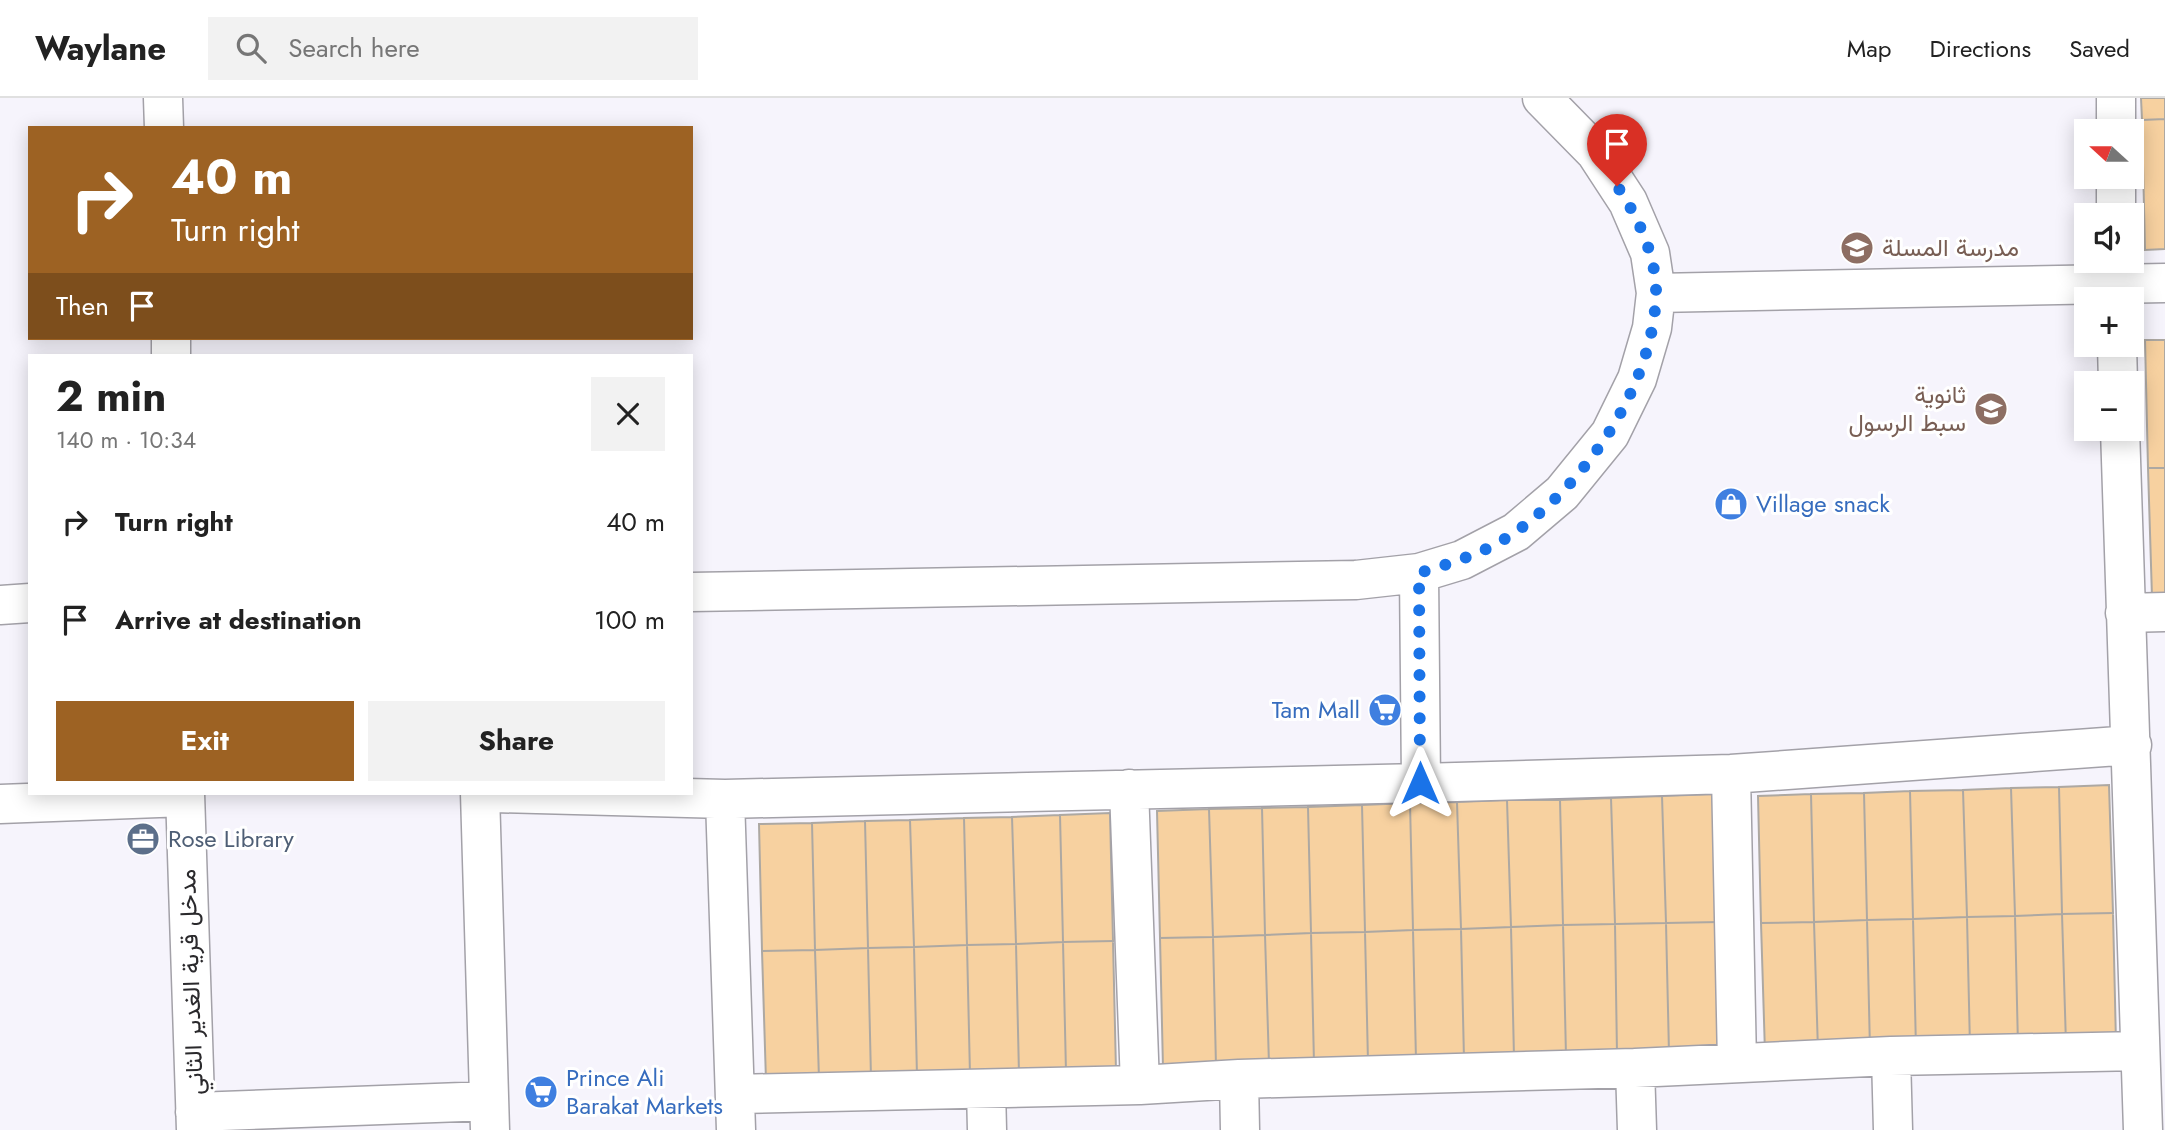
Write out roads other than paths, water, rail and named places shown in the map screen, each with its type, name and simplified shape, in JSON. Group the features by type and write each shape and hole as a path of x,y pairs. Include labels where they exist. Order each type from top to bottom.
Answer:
{"street":[{"path":"163,98 164,126"},
{"path":"693,592 1356,580 1419,573 1462,560 1516,532 1562,493 1610,434 1637,379 1652,328 1656,293 1650,253 1628,202 1596,153 1542,98"},
{"path":"2116,98 2116,119"},
{"path":"1656,293 2116,281 2165,283"},
{"path":"2120,441 2143,1130"},
{"path":"1419,573 1420,783"},
{"path":"0,605 28,603"},
{"path":"2125,613 2165,612"},
{"path":"571,795 725,799 1731,774 2132,744"},
{"path":"1731,774 1737,1063"},
{"path":"1129,789 1140,1085"},
{"path":"0,804 185,795"},
{"name":"مدخل قرية الغدير الثاني","path":"185,795 196,1121"},
{"path":"196,1121 490,1116 480,795"},
{"path":"725,799 736,1112 986,1089 1634,1068 1891,1056 2140,1051"},
{"path":"1891,1056 1893,1130"},
{"path":"1634,1068 1637,1130"},
{"path":"1239,1079 1240,1130"},
{"path":"986,1089 987,1130"}],"place":[{"name":"مدرسة المسلة","path":"1857,248"},
{"name":"ثانوية سبط الرسول","path":"1991,409"},
{"name":"Village snack","path":"1731,504"},
{"name":"Tam Mall","path":"1385,710"},
{"name":"Rose Library","path":"143,839"},
{"name":"Prince Ali Barakat Markets","path":"541,1092"}]}
